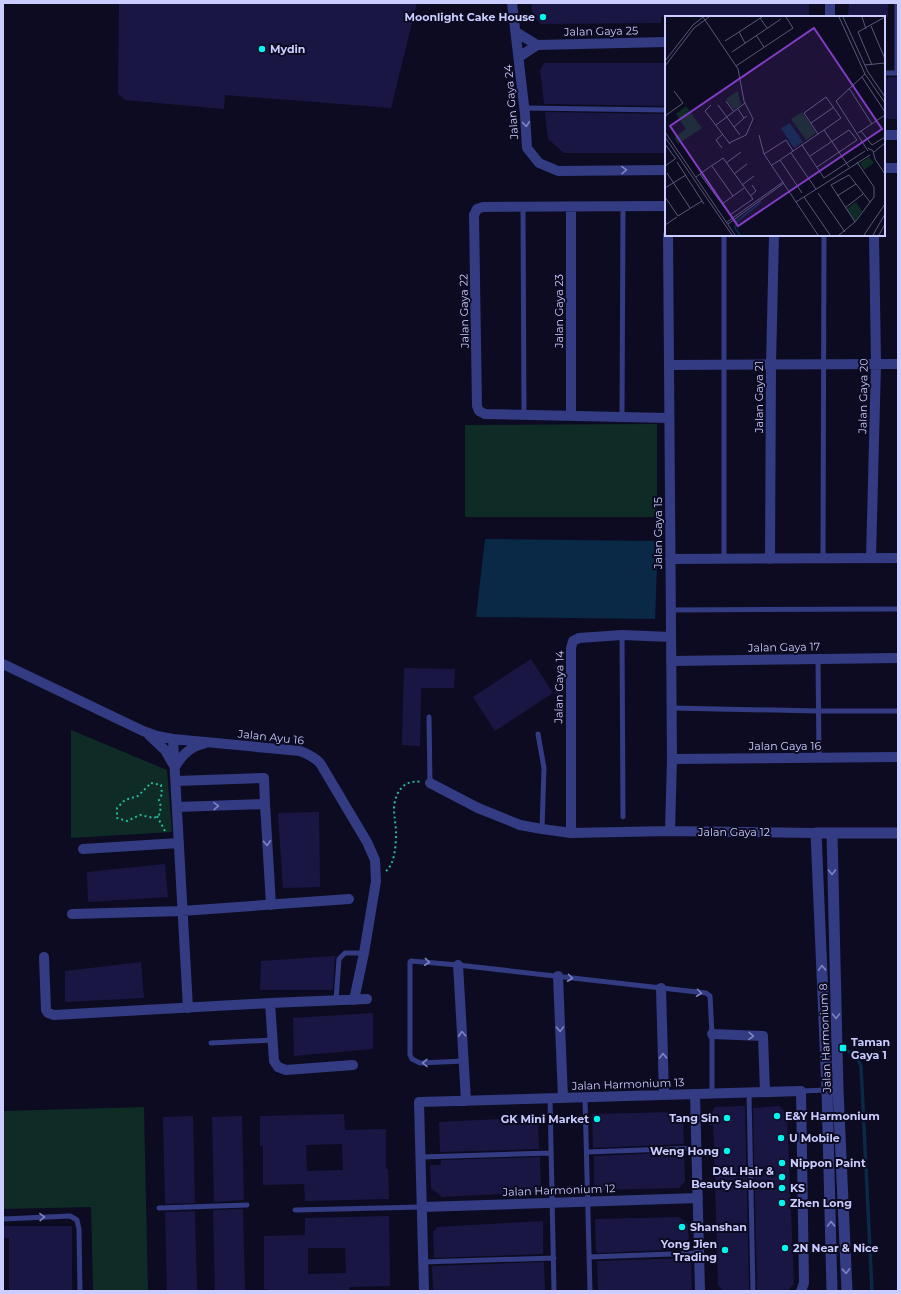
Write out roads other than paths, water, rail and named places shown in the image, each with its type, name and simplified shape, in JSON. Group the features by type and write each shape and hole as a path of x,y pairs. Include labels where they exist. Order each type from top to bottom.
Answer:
{"street":[{"name":"Jalan Gaya 24","path":"512,3 519,57 527,148 539,163 558,171 665,170"},
{"path":"830,3 830,16"},
{"path":"516,32 537,45 519,57"},
{"name":"Jalan Gaya 25","path":"537,45 665,42"},
{"path":"885,136 898,135"},
{"path":"885,168 898,168"},
{"name":"Jalan Gaya 22","path":"665,206 479,208 475,212 477,408 485,414 669,418"},
{"name":"Jalan Gaya 23","path":"571,207 571,416"},
{"name":"Jalan Gaya 15","path":"668,236 672,759 670,831"},
{"name":"Jalan Gaya 21","path":"770,559 771,365 774,236"},
{"name":"Jalan Gaya 20","path":"871,558 876,364 874,236"},
{"path":"669,365 898,364"},
{"path":"670,559 898,558"},
{"name":"Jalan Gaya 14","path":"571,833 571,648 573,641 579,638 622,635 671,637"},
{"name":"Jalan Gaya 17","path":"671,661 898,658"},
{"name":"Jalan Ayu 16","path":"3,664 143,731 157,736 208,743 300,751 308,754 320,763 373,853 375,860 376,874 364,953 354,1000"},
{"path":"143,731 165,750 175,767"},
{"path":"173,739 188,1008"},
{"path":"175,767 179,760 192,748 208,743"},
{"name":"Jalan Gaya 16","path":"672,759 898,757"},
{"path":"176,780 264,778 271,905"},
{"name":"Jalan Gaya 12","path":"430,783 440,790 478,808 520,825 571,833 670,831 898,833"},
{"path":"177,807 265,804"},
{"name":"Jalan Harmonium 8","path":"816,833 832,1090 847,1291"},
{"name":"Jalan Harmonium 8","path":"832,833 832,1291"},
{"path":"83,849 179,843"},
{"path":"72,914 182,911 349,899"},
{"path":"44,957 46,1010 50,1014 54,1015 270,1002 367,999"},
{"path":"458,965 466,1101"},
{"path":"558,976 563,1098"},
{"path":"661,988 664,1095"},
{"path":"270,1002 274,1061 278,1067 286,1070 353,1065"},
{"path":"712,1034 763,1036 764,1092"},
{"path":"800,1091 804,1283 801,1291"},
{"name":"Jalan Harmonium 13","path":"420,1157 419,1102 800,1091"},
{"path":"695,1094 700,1291"},
{"path":"420,1157 424,1291"},
{"name":"Jalan Harmonium 12","path":"422,1207 698,1198"}],"lane":[{"path":"885,73 897,73 897,3"},
{"path":"524,108 665,110"},
{"path":"523,207 524,414"},
{"path":"622,417 623,207"},
{"path":"724,236 724,559"},
{"path":"823,558 824,236"},
{"path":"671,610 898,609"},
{"path":"622,635 623,817"},
{"path":"818,659 819,757"},
{"path":"671,708 898,711"},
{"path":"429,717 430,783"},
{"path":"538,734 544,768 542,829"},
{"path":"336,1000 338,959 345,953 364,953"},
{"path":"464,1061 420,1063 412,1059 410,1055 410,962 412,960 708,994 710,996 712,1034 712,1094"},
{"path":"211,1043 273,1040"},
{"name":"Jalan Harmonium 13","path":"800,1091 832,1090"},
{"path":"749,1093 753,1291"},
{"path":"585,1098 590,1291"},
{"path":"550,1099 554,1291"},
{"path":"587,1152 697,1148"},
{"path":"420,1157 551,1153"},
{"path":"159,1208 247,1205"},
{"path":"295,1210 422,1207"},
{"path":"3,1219 70,1216 77,1220 79,1229 80,1291"},
{"path":"590,1257 699,1253"},
{"path":"423,1262 554,1258"}],"water":[{"path":"485,539 658,541 655,619 476,617"}],"waterway":[{"path":"848,1051 858,1060 861,1066 872,1291"}],"place":[{"name":"Moonlight Cake House","path":"543,17"},
{"name":"Mydin","path":"262,49"},
{"name":"Taman Gaya 1","path":"843,1048"},
{"name":"E&Y Harmonium","path":"777,1116"},
{"name":"Tang Sin","path":"727,1118"},
{"name":"GK Mini Market","path":"597,1119"},
{"name":"U Mobile","path":"781,1138"},
{"name":"Weng Hong","path":"727,1151"},
{"name":"Nippon Paint","path":"782,1163"},
{"name":"D&L Hair & Beauty Saloon","path":"782,1177"},
{"name":"KS","path":"782,1188"},
{"name":"Zhen Long","path":"782,1203"},
{"name":"Shanshan","path":"682,1227"},
{"name":"2N Near & Nice","path":"785,1248"},
{"name":"Yong Jien Trading","path":"725,1250"}]}
